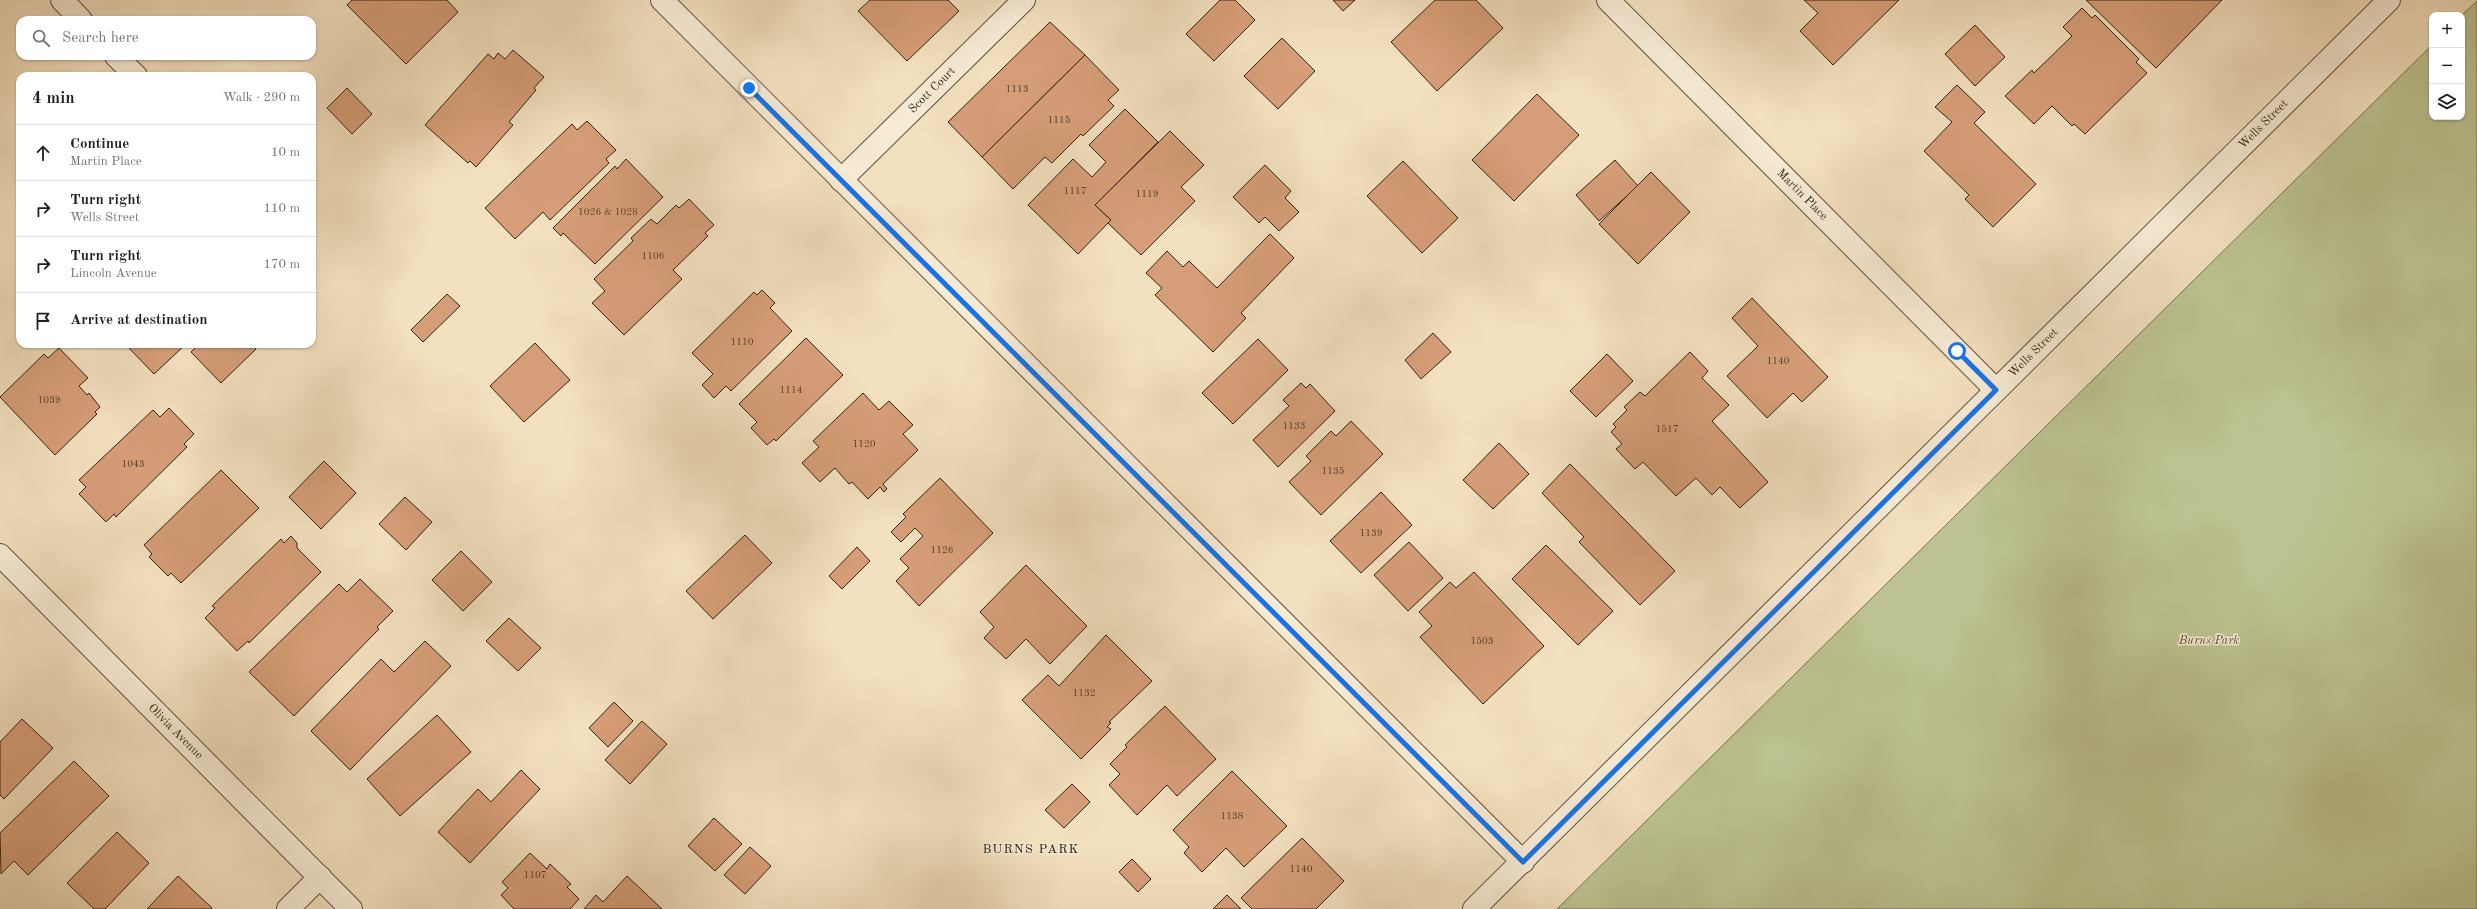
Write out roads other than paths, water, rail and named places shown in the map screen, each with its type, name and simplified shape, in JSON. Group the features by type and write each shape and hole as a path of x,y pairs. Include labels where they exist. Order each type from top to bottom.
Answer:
{"street":[{"path":"62,0 77,16"},
{"path":"662,0 1523,862"},
{"name":"Scott Court","path":"841,180 1024,0"},
{"name":"Martin Place","path":"1608,0 1996,390"},
{"name":"Wells Street","path":"1474,909 2389,0"},
{"path":"120,60 132,72"},
{"name":"Olivia Avenue","path":"0,555 352,909"},
{"path":"288,909 320,877"}],"district":[{"name":"BURNS PARK","path":"1031,849"}],"park label":[{"name":"Burns Park","path":"2209,641"}]}
